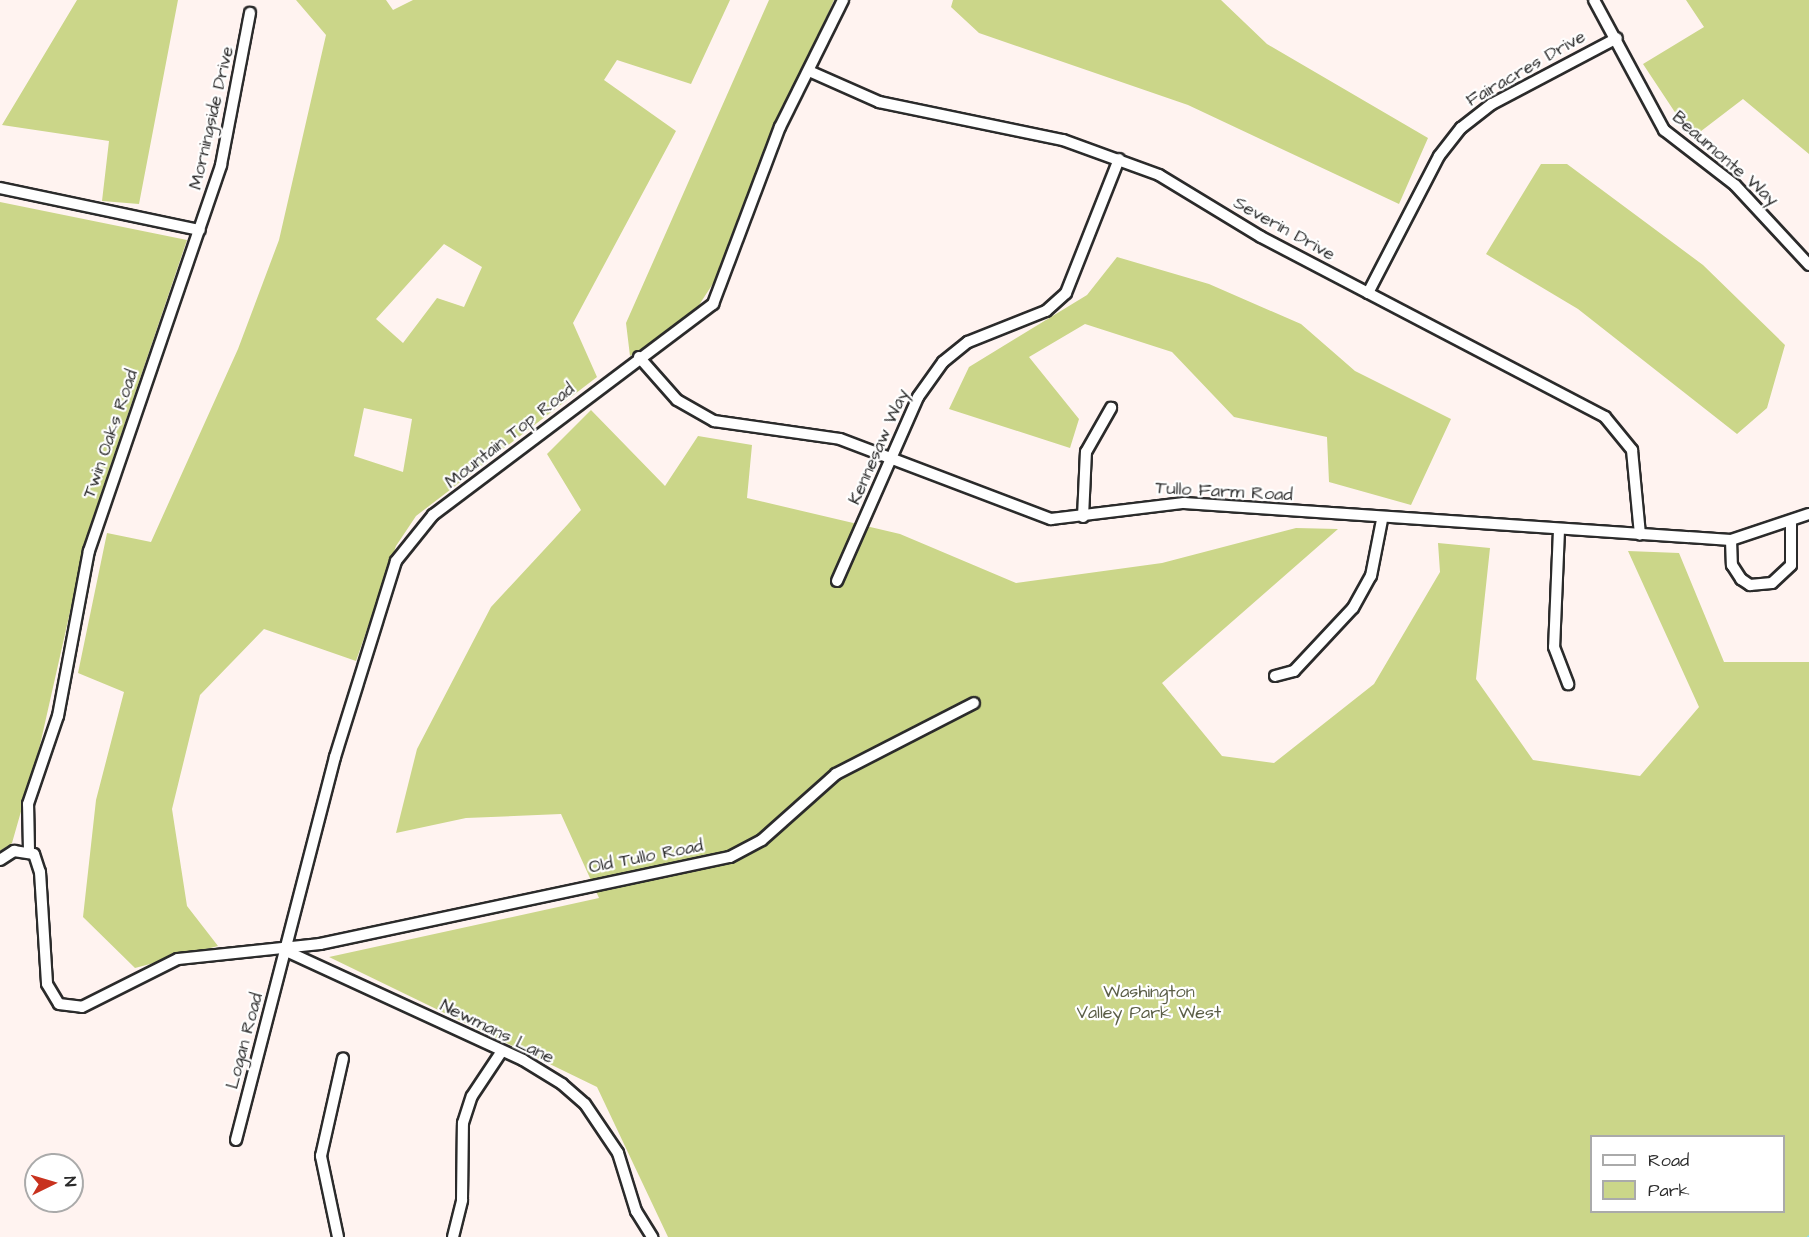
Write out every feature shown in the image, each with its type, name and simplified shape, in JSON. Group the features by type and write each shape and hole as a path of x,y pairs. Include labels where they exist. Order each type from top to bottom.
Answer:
{"street":[{"name":"Mountain Top Road","path":"284,950 335,757 388,583 406,543 433,515 639,357 713,304 780,127 843,0"},
{"name":"Beaumonte Way","path":"1594,0 1617,38 1643,100 1664,130 1735,185 1809,265"},
{"name":"Morningside Drive","path":"200,230 230,128 250,13"},
{"name":"Fairacres Drive","path":"1368,293 1439,156 1461,128 1492,104 1617,38"},
{"name":"Severin Drive","path":"809,71 879,102 1063,140 1119,159 1186,189 1368,293 1620,429 1636,465 1640,536"},
{"name":"Kennesaw Way","path":"837,580 918,397 943,362 982,334 1046,311 1066,293 1119,159"},
{"path":"0,188 200,230"},
{"name":"Twin Oaks Road","path":"29,850 28,804 58,716 89,551 200,230"},
{"name":"Tullo Farm Road","path":"639,357 677,400 714,421 830,437 1035,516 1083,517 1164,503 1382,520 1731,540 1791,524 1809,514"},
{"path":"1083,517 1086,452 1111,408"},
{"path":"1275,676 1294,671 1353,608 1371,576 1382,520"},
{"path":"1731,540 1732,565 1741,579 1772,583 1791,565 1791,524"},
{"path":"1559,530 1554,647 1568,684"},
{"name":"Old Tullo Road","path":"29,850 40,872 46,984 60,1004 100,1002 171,961 284,950 730,857 762,840 836,774 974,703"},
{"path":"0,860 14,851 29,850"},
{"name":"Newmans Lane","path":"284,950 547,1073 596,1117 618,1153 636,1211 652,1237"},
{"name":"Logan Road","path":"236,1140 284,950"},
{"path":"453,1237 462,1200 463,1123 472,1096 502,1051"},
{"path":"338,1237 321,1156 343,1058"}],"green space":[{"path":"77,0 178,0 139,204 102,201 109,141 2,125"},
{"path":"296,0 386,0 393,10 413,0 730,0 691,84 617,60 604,80 676,131 573,323 597,377 416,516 396,546 356,661 264,629 200,695 172,809 187,906 218,946 135,968 83,917 96,800 124,692 78,673 107,533 151,542 238,349 279,240 326,35","holes":["444,244 482,267 464,307 437,298 403,343 376,319","364,408 412,419 403,472 354,456"]},
{"path":"769,0 834,0 745,199 714,282 688,322 630,356 626,323"},
{"path":"953,0 1221,0 1267,44 1428,138 1399,204 1188,105 979,33 951,7"},
{"path":"1686,0 1809,0 1809,154 1743,99 1692,138 1643,64 1704,27"},
{"path":"1541,164 1567,164 1703,265 1785,345 1767,408 1737,434 1578,309 1486,254"},
{"path":"0,202 187,240 88,532 40,745 12,843 0,851"},
{"path":"1117,257 1209,284 1301,324 1355,371 1451,419 1411,505 1329,482 1327,437 1234,417 1172,352 1085,324 1029,357 1079,419 1070,448 949,409 969,367 1087,295"},
{"name":"Washington Valley Park West","path":"591,410 665,486 698,436 752,445 747,498 900,534 1016,583 1162,563 1296,528 1338,529 1162,683 1222,756 1274,763 1374,684 1440,572 1438,543 1490,548 1476,679 1533,760 1640,776 1699,707 1628,551 1679,553 1724,662 1809,662 1809,1237 668,1237 597,1087 329,957 599,898 561,814 466,818 396,833 417,749 491,607 581,510 547,454"}]}
